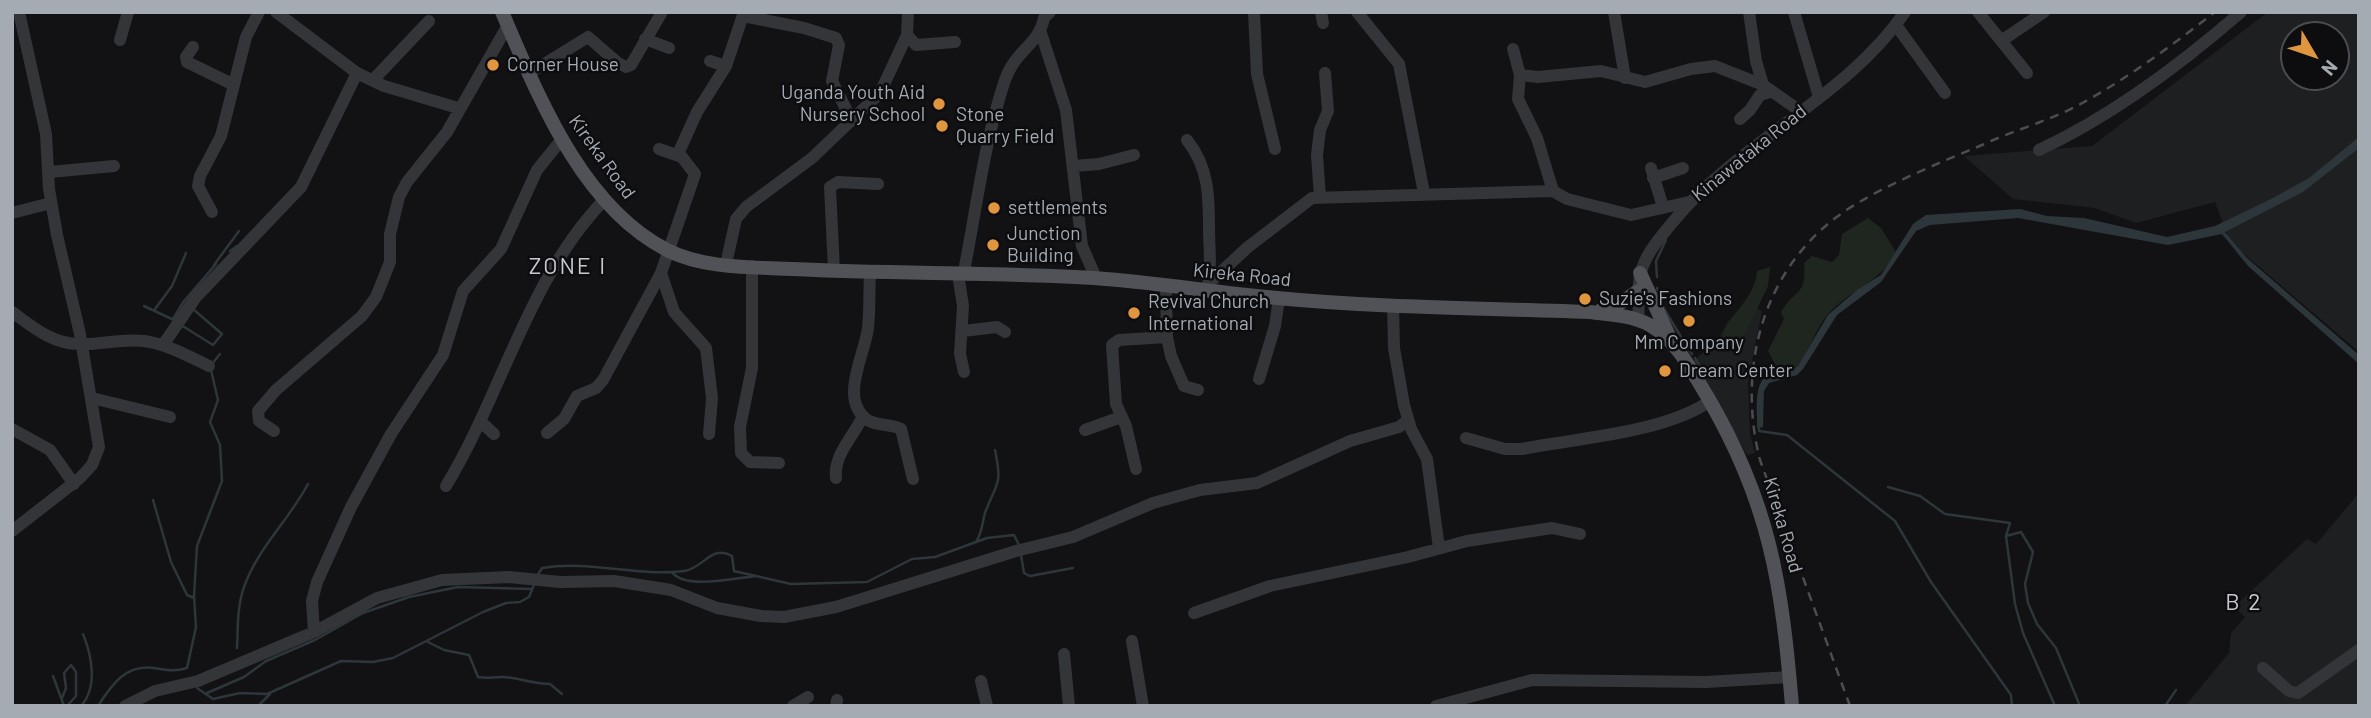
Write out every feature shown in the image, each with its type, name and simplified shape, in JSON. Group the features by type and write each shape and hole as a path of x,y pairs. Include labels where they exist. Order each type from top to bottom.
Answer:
{"main road":[{"name":"Kireka Road","path":"505,19 527,74 562,139 605,199 626,221 668,251 701,261 752,267 870,273 1096,278 1166,286 1206,287 1279,299 1590,312 1637,320 1654,327 1678,350 1710,401 1744,465 1759,504 1781,587 1792,706"},
{"path":"1640,273 1678,350"},
{"path":"1590,312 1616,306 1638,291"}],"street":[{"path":"12,531 74,484 92,465 99,447 92,398 79,344 80,334 51,203 50,172 37,82 19,12"},
{"path":"120,40 128,12"},
{"path":"212,212 198,186 221,136 246,37 259,12"},
{"path":"276,12 356,73 458,108"},
{"path":"527,74 588,37 626,67 634,61 662,12"},
{"path":"726,264 732,227 746,207 812,158 880,93 907,35 908,12"},
{"path":"1050,12 1044,18 1041,33 1066,110 1082,246 1096,278"},
{"path":"1254,12 1257,74 1275,149"},
{"path":"1357,12 1399,64 1424,192"},
{"path":"1614,12 1625,78"},
{"path":"1749,12 1756,61 1767,89"},
{"path":"1794,12 1819,97"},
{"name":"Kinawataka Road","path":"1637,320 1640,273 1657,242 1689,202 1732,163 1859,65 1905,12"},
{"path":"1978,12 2026,73"},
{"path":"2001,41 2044,12"},
{"path":"2039,150 2103,115 2197,48 2241,12"},
{"path":"678,154 697,112 726,66 744,14 804,27 836,38 839,46 832,81 852,121"},
{"path":"274,431 259,421 258,411 276,390 362,316 376,297 390,262 390,234 399,197 407,182 436,150 505,19"},
{"path":"373,80 429,21"},
{"path":"1896,25 1945,93"},
{"path":"964,372 960,354 963,331 963,274 1005,79 1014,58 1041,33"},
{"path":"907,35 916,44 955,43"},
{"path":"645,39 669,48"},
{"path":"193,47 186,57 187,62 234,85"},
{"path":"1513,49 1520,75 1518,99 1537,138 1553,191"},
{"path":"709,61 726,66"},
{"path":"1520,75 1538,77 1601,71 1625,78 1655,81 1691,69 1715,66 1767,89 1800,111"},
{"path":"163,345 179,319 217,273 281,211 301,187 356,73"},
{"path":"1320,197 1317,155 1320,130 1328,111 1325,73"},
{"path":"1740,118 1751,110 1767,89"},
{"path":"314,632 312,601 317,582 351,507 391,434 439,364 463,290 501,250 537,170 562,139"},
{"path":"1188,140 1199,159 1208,186 1206,287"},
{"path":"547,433 564,419 577,397 596,388 603,380 661,273 695,180 691,166 678,154 659,149"},
{"path":"1074,166 1099,164 1134,155"},
{"path":"50,172 114,166"},
{"path":"1663,207 1652,173 1683,168"},
{"path":"834,271 830,187 838,182 878,184"},
{"path":"1206,287 1303,203 1320,197 1367,198 1424,192 1553,191 1567,199 1615,213 1647,214 1663,207 1689,202"},
{"path":"446,486 480,421 548,275 585,221 605,199"},
{"path":"12,213 51,203"},
{"path":"752,267 752,368 741,420 741,453 750,462 779,463"},
{"path":"661,273 674,312 706,348 712,398 709,434"},
{"path":"870,273 868,330 854,387 867,421 901,429 914,479"},
{"path":"1166,286 1167,337 1171,356 1184,386 1198,390"},
{"path":"1259,379 1275,327 1279,299"},
{"path":"1393,305 1395,348 1408,419 1423,449 1433,489 1439,548"},
{"path":"12,312 51,338 79,344 130,340 163,345 209,366"},
{"path":"963,331 997,327 1005,332"},
{"path":"1136,469 1116,404 1113,342 1167,337"},
{"path":"92,398 170,417"},
{"path":"1466,438 1505,449 1522,449 1627,430 1696,411 1710,401"},
{"path":"836,478 835,470 840,454 855,435 863,416"},
{"path":"1085,430 1121,417"},
{"path":"125,706 155,691 198,681 314,632 377,598 442,580 474,577 614,581 651,586 718,608 784,617 836,607 1084,533 1153,503 1200,490 1257,483 1350,441 1399,428 1408,419"},
{"path":"480,421 494,434"},
{"path":"12,429 50,450 74,484"},
{"path":"1194,614 1270,586 1505,533 1552,528 1580,534"},
{"path":"1132,641 1143,706"},
{"path":"2263,668 2289,691 2298,693 2359,650"},
{"path":"1064,654 1069,706"},
{"path":"1436,706 1532,680 1706,682 1790,677"},
{"path":"981,681 986,706"},
{"path":"793,706 808,697"}],"shaded area":[{"path":"2268,12 2359,12 2359,352 2244,254 2227,234 2215,202 2136,223 2095,208 2013,199 1964,156 2092,146"},
{"path":"2359,137 2359,148 2303,192 2225,232 2247,258 2359,355 2359,364 2248,266 2222,234 2168,245 2018,218 1930,225 1916,231 1881,282 1837,315 1797,375 1769,383 1764,391 1763,427 1757,428 1758,390 1764,378 1798,366 1828,315 1857,290 1881,275 1913,224 1926,215 2020,209 2047,216 2084,218 2167,237 2215,226 2271,199 2309,178"},
{"path":"1868,218 1881,228 1896,252 1881,272 1828,314 1798,366 1791,371 1776,366 1768,351 1784,319 1781,312 1804,282 1804,263 1812,256 1832,262 1839,255 1842,234"},
{"path":"1770,267 1768,286 1742,340 1727,344 1723,341 1724,333 1751,291 1757,271"},
{"path":"1745,302 1762,311 1748,382 1750,433 1755,453 1747,455 1693,361 1718,340 1727,323"},
{"path":"2359,493 2359,706 2185,706 2229,653 2231,633 2245,617 2234,607 2307,539 2316,544"}],"waterway":[{"path":"214,265 239,231"},
{"path":"1657,277 1656,261 1666,240"},
{"path":"230,251 237,246"},
{"path":"155,309 172,286 186,253"},
{"path":"173,319 184,301 216,264"},
{"path":"1657,288 1661,300"},
{"path":"144,306 176,321"},
{"path":"1663,307 1684,342"},
{"path":"193,309 222,334 213,345"},
{"path":"181,325 213,345"},
{"path":"1686,345 1692,354"},
{"path":"212,364 220,354"},
{"path":"1695,358 1699,365"},
{"path":"98,706 114,683 135,669 187,668 196,627 194,596 197,546 222,481 220,445 210,422 218,400 211,370"},
{"path":"1759,426 1759,431 1787,435 1895,521 1931,582 2011,695 2012,706"},
{"path":"976,542 998,482 995,450"},
{"path":"237,648 240,602 250,573 308,484"},
{"path":"1888,487 1920,496 1945,514 2010,523 2006,536 2015,604 2023,633 2055,706"},
{"path":"153,500 171,562 187,595 194,598"},
{"path":"2006,536 2021,532 2033,552 2025,584 2028,603 2037,624 2056,648 2080,706"},
{"path":"537,576 542,568 560,566 649,572 684,571 713,555 725,553 732,556 734,571 791,584 867,582 912,559 935,557 987,538 1014,535 1019,545"},
{"path":"1021,555 1024,573 1030,576 1073,568"},
{"path":"672,572 678,577 699,582 756,576"},
{"path":"197,688 213,699 240,693 267,694 341,661 373,662 393,658 483,612 506,603 520,602 529,597 535,582"},
{"path":"207,693 244,677 266,661 315,640 363,613 409,597 458,587 532,589"},
{"path":"81,706 90,690 92,671 83,634"},
{"path":"428,642 444,650 469,655 478,677 508,677 550,684 562,694"},
{"path":"62,698 66,688 64,673 71,665 76,672 76,696 67,706"},
{"path":"53,676 64,706"},
{"path":"2165,706 2176,690"},
{"path":"258,706 270,694"}],"railway":[{"path":"1850,706 1760,460 1753,424 1755,354 1764,320 1777,288 1795,258 1819,232 1848,209 1914,174 2075,107 2129,74 2215,12"}],"place":[{"name":"Corner House","path":"493,65"},
{"name":"Uganda Youth Aid Nursery School","path":"939,104"},
{"name":"Stone Quarry Field","path":"942,126"},
{"name":"settlements","path":"994,208"},
{"name":"Junction Building","path":"993,245"},
{"name":"Suzie's Fashions","path":"1585,299"},
{"name":"Revival Church International","path":"1134,313"},
{"name":"Mm Company","path":"1689,321"},
{"name":"Dream Center","path":"1665,371"}],"district":[{"name":"ZONE I","path":"568,266"},
{"name":"B 2","path":"2244,602"}]}
